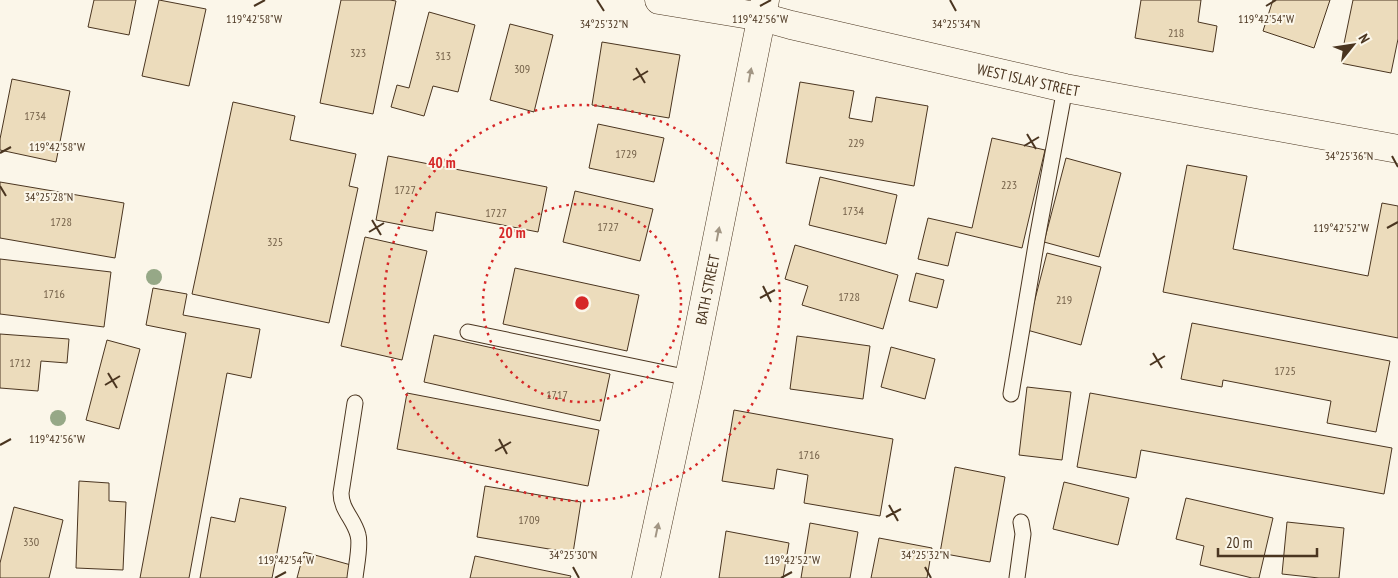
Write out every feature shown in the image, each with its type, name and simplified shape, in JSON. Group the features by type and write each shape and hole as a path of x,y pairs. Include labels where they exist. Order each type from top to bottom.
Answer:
{"street":[{"name":"WEST ISLAY STREET","path":"659,0 763,9 1066,88 1398,149"},
{"name":"BATH STREET","path":"646,578 689,378 763,9"}],"lane":[{"path":"1011,394 1037,238 1066,88"},
{"path":"468,332 689,378"},
{"path":"355,403 340,492 341,502 359,538 355,578"},
{"path":"1017,578 1023,534 1021,522"}],"building":[{"path":"94,0 136,0 129,35 88,27"},
{"path":"159,0 206,9 189,86 142,76"},
{"path":"341,0 396,1 373,114 320,103"},
{"path":"1141,0 1201,0 1198,22 1217,26 1213,52 1135,38"},
{"path":"1273,0 1330,0 1314,48 1263,31"},
{"path":"1353,0 1398,0 1398,39 1391,73 1340,63"},
{"path":"429,12 475,25 458,92 433,86 424,116 391,107 397,85 409,88"},
{"path":"510,24 553,35 534,112 490,100"},
{"path":"602,42 680,55 669,118 592,105"},
{"path":"12,79 70,91 56,162 0,150 0,139"},
{"path":"800,82 854,91 849,118 872,122 876,97 928,106 914,186 786,163"},
{"path":"233,102 295,116 290,140 356,154 349,186 358,188 329,323 192,294"},
{"path":"598,124 664,138 654,182 589,168"},
{"path":"992,138 1045,150 1022,248 956,232 948,266 918,259 928,218 972,228"},
{"path":"388,156 547,187 538,232 436,212 433,231 376,220"},
{"path":"1066,158 1121,173 1099,257 1044,242"},
{"path":"1187,165 1247,176 1233,249 1368,276 1382,203 1398,206 1398,338 1163,292"},
{"path":"820,177 897,195 886,244 809,225"},
{"path":"0,182 124,203 115,258 0,238"},
{"path":"575,191 653,209 640,261 563,242"},
{"path":"365,237 427,251 402,360 341,346"},
{"path":"795,245 898,275 883,329 802,305 808,286 785,279"},
{"path":"1047,253 1101,267 1081,345 1027,330"},
{"path":"0,259 111,272 104,327 0,314"},
{"path":"515,268 639,295 627,351 503,324"},
{"path":"916,273 944,280 937,308 909,301"},
{"path":"153,288 187,294 183,315 260,329 251,378 227,373 189,578 140,578 186,333 146,325"},
{"path":"1192,323 1390,361 1376,432 1327,423 1331,401 1223,380 1222,387 1181,379"},
{"path":"0,334 69,339 67,363 41,361 38,391 0,388"},
{"path":"434,335 610,374 600,421 424,382"},
{"path":"797,336 870,346 863,399 790,389"},
{"path":"107,340 140,349 119,429 86,420"},
{"path":"891,347 935,359 925,399 881,387"},
{"path":"1027,387 1071,392 1062,460 1019,455"},
{"path":"407,393 599,430 588,486 397,449"},
{"path":"1090,393 1392,448 1384,494 1141,450 1136,478 1077,467"},
{"path":"734,410 893,439 880,516 804,503 808,475 777,469 774,489 722,481"},
{"path":"955,467 1005,477 990,562 940,553"},
{"path":"79,481 109,483 109,501 126,502 123,570 76,568"},
{"path":"1064,482 1129,498 1118,545 1053,529"},
{"path":"485,486 581,502 573,553 477,537"},
{"path":"240,498 286,507 272,578 200,578 211,517 235,522"},
{"path":"1186,498 1273,518 1259,578 1252,578 1200,565 1204,546 1176,539"},
{"path":"14,507 63,520 49,578 0,578 0,563"},
{"path":"1287,522 1344,528 1339,578 1282,574"},
{"path":"810,523 858,532 850,578 801,578"},
{"path":"726,531 789,543 783,578 719,578"},
{"path":"879,538 932,548 927,578 871,578"},
{"path":"304,552 351,565 348,578 297,578"},
{"path":"475,556 571,576 570,578 470,578"}]}
